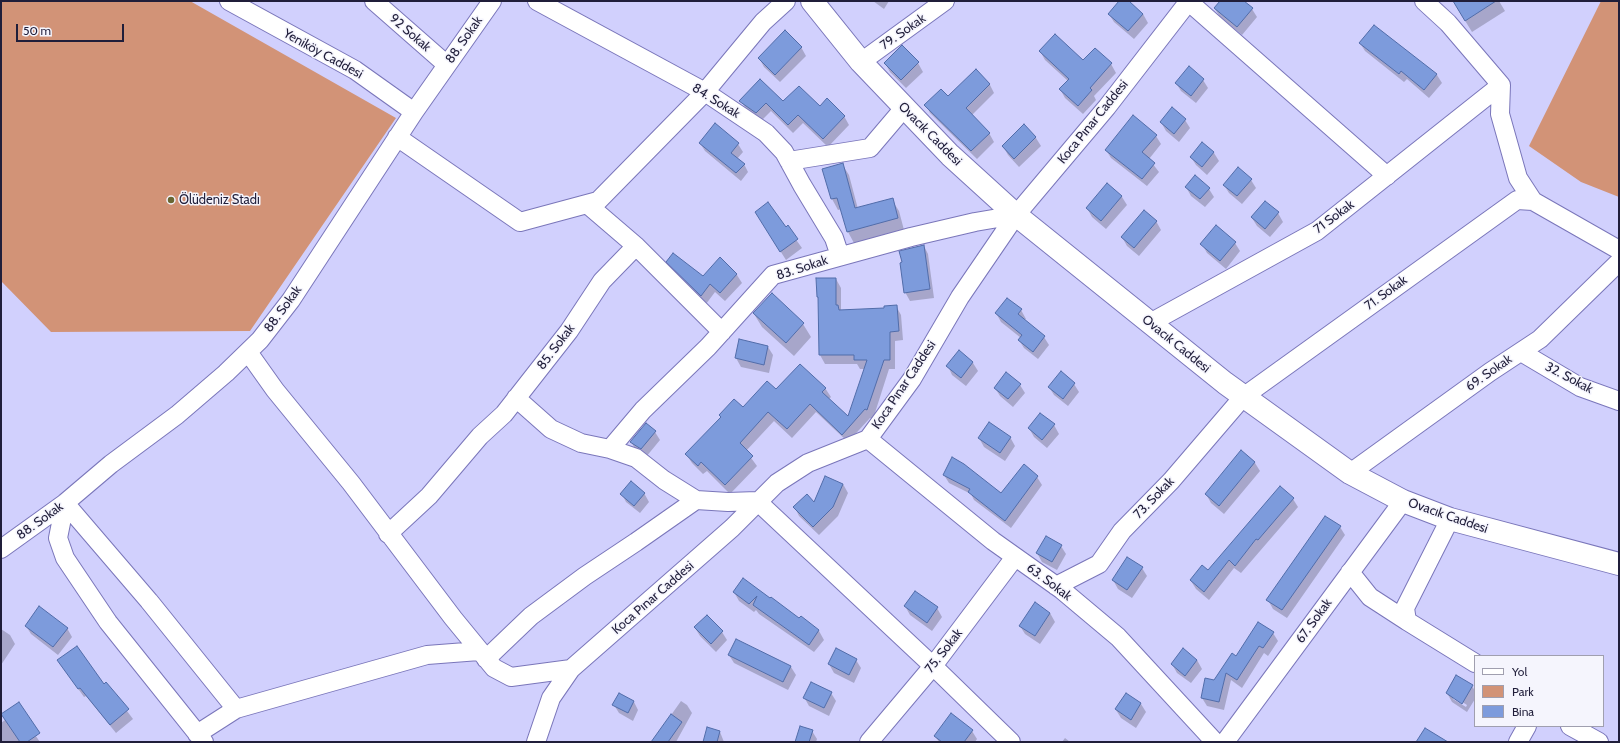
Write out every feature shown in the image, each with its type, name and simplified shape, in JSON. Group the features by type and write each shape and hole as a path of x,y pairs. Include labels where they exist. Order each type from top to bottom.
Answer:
{"main road":[{"name":"Ovacık Caddesi","path":"820,5 861,62 950,155 1016,215 1243,397 1350,472 1403,501 1450,519 1619,564"}],"street":[{"name":"Yeniköy Caddesi","path":"229,1 355,70 414,112"},
{"name":"92 Sokak","path":"374,1 447,65"},
{"name":"88. Sokak","path":"1,549 66,504 111,464 177,415 226,373 260,340 291,300 397,137 492,1"},
{"name":"84. Sokak","path":"537,1 705,92 766,133 784,152 834,238 840,256"},
{"path":"397,137 520,222 598,201 705,92 762,22 786,1"},
{"name":"79. Sokak","path":"861,62 945,1"},
{"path":"1424,1 1448,23 1500,85 1500,114 1518,178 1533,200 1619,250"},
{"path":"1189,2 1387,176"},
{"name":"Koca Pınar Caddesi","path":"537,741 551,698 571,669 732,528 777,482 808,463 868,439 912,379 960,297 1016,215 1107,107 1189,2"},
{"name":"71 Sokak","path":"1150,323 1317,231 1500,85"},
{"path":"789,161 870,148 904,108"},
{"name":"71. Sokak","path":"1243,397 1517,200 1533,200"},
{"path":"587,204 636,246 722,332"},
{"name":"83. Sokak","path":"610,449 643,410 722,332 773,275 840,256 975,222 1016,215"},
{"name":"85. Sokak","path":"388,534 429,496 480,436 504,414 570,331 602,281 636,246"},
{"name":"69. Sokak","path":"1350,472 1540,339 1619,262"},
{"path":"248,352 275,390 351,483 388,534 494,668 512,677 571,669"},
{"name":"32. Sokak","path":"1521,352 1580,387 1619,401"},
{"name":"73. Sokak","path":"1056,586 1099,564 1122,531 1171,481 1243,397"},
{"path":"516,398 551,429 581,443 610,449 636,458 664,480 696,500 757,502 933,666 1011,742"},
{"name":"63. Sokak","path":"868,439 1015,557 1056,586 1118,637 1215,742"},
{"path":"66,504 58,538 65,558 108,622 200,738 236,709 427,655 483,655 532,616 696,500"},
{"name":"67. Sokak","path":"1225,742 1403,501"},
{"path":"66,504 149,601 236,709"},
{"path":"1407,621 1405,608 1450,519"},
{"name":"75. Sokak","path":"869,742 933,666 1015,557"},
{"path":"1350,572 1370,597 1474,662"},
{"path":"1518,742 1526,727"},
{"path":"1572,727 1599,742"}],"green space":[{"name":"Ölüdeniz Stadı","path":"1,1 190,1 396,118 250,331 51,332 1,281"},
{"path":"1601,1 1619,1 1619,197 1581,182 1529,146"}],"building":[{"path":"1119,1 1129,1 1143,14 1128,31 1108,14"},
{"path":"1220,1 1244,1 1253,8 1237,27 1214,8"},
{"path":"1453,1 1496,1 1465,21"},
{"path":"1374,25 1437,74 1424,90 1401,71 1399,74 1359,43"},
{"path":"785,30 802,47 775,75 758,58"},
{"path":"1055,34 1083,60 1095,48 1112,63 1090,88 1092,90 1078,106 1059,89 1069,79 1039,51"},
{"path":"902,45 919,62 901,80 884,63"},
{"path":"1189,66 1204,79 1191,96 1175,83"},
{"path":"976,69 990,84 966,108 990,133 971,151 924,105 941,89 948,96"},
{"path":"760,79 783,101 799,86 820,106 827,98 845,116 823,139 798,115 788,125 766,103 756,113 739,101"},
{"path":"1172,107 1186,119 1174,134 1160,122"},
{"path":"1133,115 1157,135 1142,152 1155,163 1142,179 1105,150"},
{"path":"715,123 739,143 731,153 745,164 736,173 699,143"},
{"path":"1024,124 1036,137 1014,159 1002,146"},
{"path":"1202,142 1214,152 1202,167 1190,157"},
{"path":"843,163 855,208 893,198 898,218 847,232 837,198 831,199 822,169"},
{"path":"1238,167 1252,179 1237,196 1223,185"},
{"path":"1195,175 1210,188 1200,199 1185,187"},
{"path":"1107,183 1122,196 1101,221 1086,208"},
{"path":"1265,201 1279,212 1265,229 1251,217"},
{"path":"768,202 786,227 788,225 798,239 780,252 755,212"},
{"path":"1144,210 1157,221 1134,248 1121,237"},
{"path":"1216,225 1236,242 1220,261 1200,244"},
{"path":"924,245 930,289 904,293 900,263 902,262 899,251"},
{"path":"673,253 703,276 720,257 737,274 720,293 710,284 701,296 666,262"},
{"path":"816,278 836,278 836,305 838,305 839,310 884,308 884,306 897,305 899,331 890,332 890,360 884,360 867,410 865,409 842,435 810,404 787,429 768,412 740,443 753,456 725,485 701,462 698,466 685,454 721,417 719,415 734,399 743,407 767,381 776,389 800,364 826,388 822,392 848,416 867,360 854,360 854,355 819,355 818,297"},
{"path":"772,293 804,323 786,343 753,313"},
{"path":"1007,298 1022,309 1018,314 1045,336 1033,352 1018,340 1022,335 995,313"},
{"path":"739,339 768,346 764,365 735,358"},
{"path":"959,350 973,362 961,378 946,366"},
{"path":"1061,371 1075,383 1063,399 1048,387"},
{"path":"1006,372 1021,384 1008,399 994,388"},
{"path":"1040,413 1055,424 1042,440 1028,428"},
{"path":"989,422 1011,437 1000,453 978,438"},
{"path":"646,423 656,431 641,449 630,442"},
{"path":"1241,450 1255,462 1219,506 1205,494"},
{"path":"952,457 964,464 1001,493 1024,464 1038,476 1005,521 968,492 970,489 943,475"},
{"path":"825,476 843,484 833,507 813,527 793,507 807,494 814,502"},
{"path":"631,481 645,493 634,506 620,494"},
{"path":"1280,486 1294,498 1258,540 1256,539 1235,566 1229,560 1204,592 1190,580 1202,565 1208,570"},
{"path":"1325,516 1341,526 1282,610 1266,600"},
{"path":"1046,536 1062,545 1052,562 1036,553"},
{"path":"1127,557 1143,567 1127,590 1112,580"},
{"path":"743,578 799,618 801,616 819,630 809,645 753,605 757,596 749,604 733,592"},
{"path":"915,591 938,607 927,623 904,606"},
{"path":"1035,602 1050,613 1035,636 1019,626"},
{"path":"39,606 68,628 53,647 25,626"},
{"path":"707,615 723,631 711,644 694,627"},
{"path":"1258,622 1274,632 1263,648 1259,646 1237,680 1226,673 1219,702 1201,698 1205,678 1214,680 1232,653 1236,656"},
{"path":"736,639 791,666 783,682 728,655"},
{"path":"77,646 104,684 106,682 129,709 110,725 80,688 78,689 57,660"},
{"path":"836,648 857,659 849,675 828,664"},
{"path":"1183,648 1197,660 1185,676 1171,664"},
{"path":"1456,675 1473,685 1462,704 1446,693"},
{"path":"811,682 832,692 824,708 803,698"},
{"path":"619,693 634,701 628,713 612,705"},
{"path":"1126,693 1141,703 1131,720 1115,709"},
{"path":"19,702 40,733 27,742 20,742 1,714"},
{"path":"951,713 973,730 964,742 942,742 934,736"},
{"path":"671,714 682,722 668,742 651,742"},
{"path":"800,726 813,730 809,742 795,742"},
{"path":"707,727 720,731 717,742 703,742"},
{"path":"1425,728 1448,742 1416,742"}],"place":[{"name":"Ölüdeniz Stadı","path":"171,200"}]}
